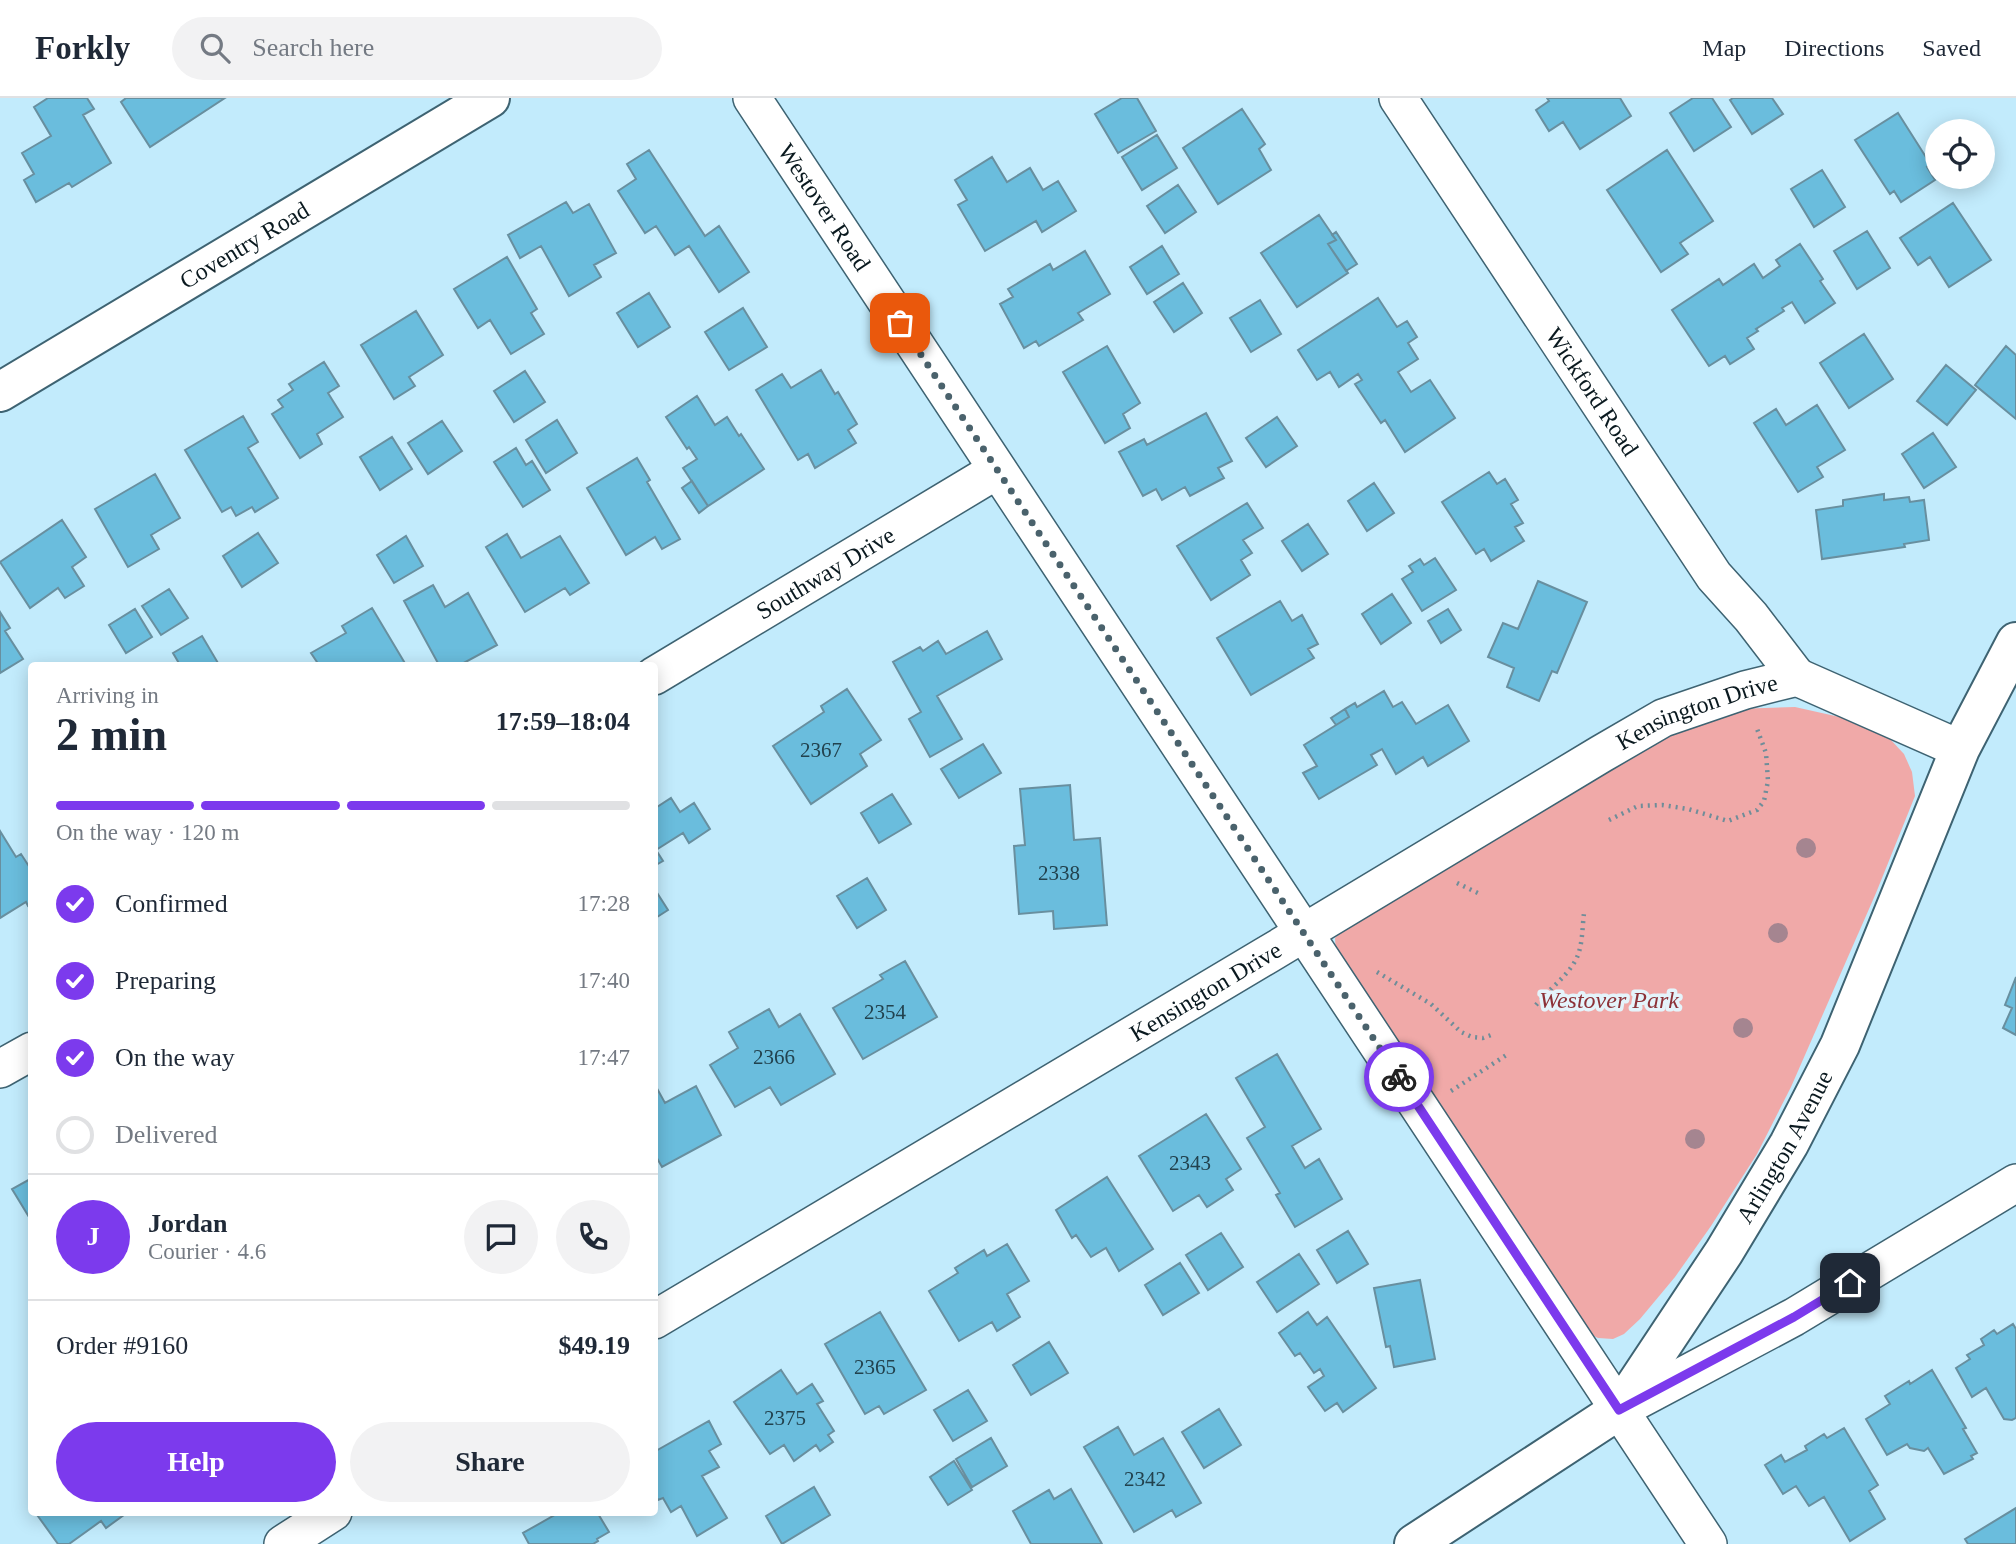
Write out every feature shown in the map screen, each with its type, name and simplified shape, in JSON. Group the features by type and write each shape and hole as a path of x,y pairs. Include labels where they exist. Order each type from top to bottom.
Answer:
{"street":[{"name":"Coventry Road","path":"0,392 490,98"},
{"name":"Westover Road","path":"752,98 1708,1544"},
{"name":"Wickford Road","path":"1398,98 1714,576 1751,617 1797,677"},
{"name":"Southway Drive","path":"658,674 997,470"},
{"name":"Arlington Avenue","path":"1414,1544 1619,1410 1724,1252 1789,1143 1833,1058 1960,749 2016,642"},
{"name":"Kensington Drive","path":"658,1318 1663,718 1745,690 1797,677 1960,749"},
{"path":"0,1069 28,1053"},
{"path":"1619,1410 1794,1317 2016,1183"},
{"path":"283,1544 327,1516"}],"path":[{"path":"1609,820 1638,806 1688,808 1728,821 1757,810 1764,801 1768,781 1766,753 1754,720"},
{"path":"1447,885 1455,883 1482,895"},
{"path":"1536,1005 1563,978 1575,961 1580,946 1584,913"},
{"path":"1375,970 1430,1003 1461,1032 1483,1038 1494,1034"},
{"path":"1421,1111 1508,1054"}],"green space":[{"name":"Westover Park","path":"1795,707 1844,718 1890,739 1904,754 1912,772 1915,796 1876,893 1791,1087 1757,1154 1675,1277 1640,1319 1624,1334 1613,1339 1598,1338 1588,1333 1336,953 1335,938 1346,925 1674,727 1734,709"}],"building":[{"path":"48,98 87,98 94,109 83,115 111,163 72,187 69,183 36,202 24,180 34,174 22,153 51,136 34,107"},
{"path":"126,98 225,98 150,147 121,102"},
{"path":"1122,98 1137,98 1156,131 1118,153 1095,114"},
{"path":"1547,98 1620,98 1631,116 1580,149 1563,122 1549,131 1536,110 1549,101"},
{"path":"1693,98 1712,98 1731,127 1694,151 1670,113"},
{"path":"1772,98 1783,114 1752,134 1730,100"},
{"path":"1242,109 1265,144 1259,149 1271,170 1218,204 1183,148"},
{"path":"1898,113 1925,156 1925,186 1901,202 1894,191 1890,194 1855,140"},
{"path":"1157,135 1177,168 1142,190 1122,157"},
{"path":"649,150 705,236 719,226 749,272 719,292 689,246 675,255 656,226 645,233 618,191 636,179 627,164"},
{"path":"1667,150 1713,221 1680,243 1688,254 1661,272 1607,190"},
{"path":"992,157 1007,182 1030,168 1043,190 1058,181 1076,211 1042,232 1036,221 985,251 958,205 967,200 955,180"},
{"path":"1822,170 1845,207 1814,227 1791,189"},
{"path":"1178,185 1196,212 1165,233 1147,206"},
{"path":"566,202 573,213 589,204 616,253 594,265 601,277 569,296 541,246 520,258 508,235"},
{"path":"1953,203 1991,260 1949,287 1930,257 1918,265 1900,238"},
{"path":"1319,215 1336,240 1328,244 1348,273 1297,307 1261,253"},
{"path":"1867,231 1890,268 1857,289 1834,251"},
{"path":"1336,232 1357,264 1346,271 1328,244 1336,240 1332,235"},
{"path":"1800,244 1835,303 1805,323 1792,302 1747,338 1754,349 1730,364 1725,356 1709,366 1672,310 1719,279 1723,285 1754,264 1763,278 1780,266 1776,260"},
{"path":"1162,246 1179,274 1147,294 1130,267"},
{"path":"1085,251 1110,294 1078,313 1083,320 1039,346 1036,341 1024,348 1000,304 1013,297 1008,289 1050,264 1053,270"},
{"path":"507,257 537,309 531,313 544,334 511,354 490,320 478,328 454,289"},
{"path":"1183,283 1202,313 1174,332 1154,302"},
{"path":"649,293 670,327 638,347 617,313"},
{"path":"1378,298 1397,327 1407,321 1417,337 1408,343 1418,359 1398,372 1411,392 1430,380 1455,418 1405,452 1385,420 1381,423 1355,384 1362,380 1358,374 1339,387 1330,372 1317,380 1298,350"},
{"path":"1260,300 1281,334 1251,352 1230,318"},
{"path":"743,308 767,347 729,370 705,332"},
{"path":"416,311 443,355 409,377 415,386 394,399 361,345"},
{"path":"1864,334 1893,379 1849,408 1820,363"},
{"path":"1107,346 1140,403 1123,414 1130,428 1105,443 1063,372"},
{"path":"2006,346 2016,355 2016,419 1975,385"},
{"path":"324,362 339,386 328,393 343,417 317,434 322,444 300,458 272,414 283,407 278,400 293,390 289,384"},
{"path":"1946,365 1976,390 1947,425 1917,401"},
{"path":"821,370 857,424 848,430 856,443 815,468 808,454 798,460 756,390 782,374 791,388"},
{"path":"525,371 545,402 514,422 494,391"},
{"path":"697,396 715,425 727,417 764,469 708,506 683,468 697,459 689,447 687,449 666,417"},
{"path":"1817,405 1845,450 1817,467 1823,477 1798,492 1754,423 1776,409 1786,425"},
{"path":"1206,413 1232,461 1218,468 1224,478 1190,496 1185,487 1162,500 1156,489 1143,496 1119,452 1144,439 1147,445"},
{"path":"243,416 258,442 248,448 278,498 255,512 252,507 236,516 231,507 222,512 185,450"},
{"path":"1277,417 1297,446 1266,467 1246,438"},
{"path":"557,420 577,453 546,473 526,440"},
{"path":"442,421 462,451 428,474 408,443"},
{"path":"1933,433 1956,467 1924,488 1902,454"},
{"path":"392,437 412,469 380,490 360,457"},
{"path":"516,448 526,465 532,461 550,490 523,507 494,462"},
{"path":"637,458 650,480 647,482 680,539 662,549 655,537 626,555 587,488"},
{"path":"1489,472 1497,484 1505,479 1518,500 1511,504 1523,523 1515,527 1524,541 1491,561 1484,549 1476,554 1442,502"},
{"path":"155,474 180,518 151,535 159,549 128,567 95,509"},
{"path":"692,481 708,506 699,513 682,488"},
{"path":"1374,483 1394,513 1367,531 1348,501"},
{"path":"1884,494 1884,500 1909,497 1910,502 1924,500 1929,540 1904,544 1905,547 1822,559 1816,510 1843,506 1843,500"},
{"path":"1247,503 1263,528 1243,540 1252,553 1241,560 1250,575 1211,600 1177,546"},
{"path":"62,520 86,557 72,567 84,586 65,598 58,588 30,608 0,562"},
{"path":"1308,524 1328,554 1302,571 1282,541"},
{"path":"258,533 278,563 242,587 223,556"},
{"path":"507,534 521,558 560,536 589,583 570,595 565,588 525,612 486,547"},
{"path":"406,536 423,566 394,583 377,555"},
{"path":"1435,558 1456,590 1422,611 1402,579 1413,572 1409,566 1420,559 1424,565"},
{"path":"1538,581 1587,602 1557,673 1552,671 1539,701 1507,687 1514,668 1488,657 1503,623 1518,629"},
{"path":"433,585 445,607 468,593 497,645 466,662 437,662 404,601"},
{"path":"169,589 188,618 161,635 142,606"},
{"path":"1392,594 1411,623 1381,644 1362,614"},
{"path":"1280,601 1292,621 1302,615 1318,644 1308,649 1314,658 1251,695 1217,638"},
{"path":"372,608 404,662 317,662 311,653 346,633 342,626"},
{"path":"135,609 152,637 126,653 109,625"},
{"path":"1448,609 1461,630 1441,643 1428,621"},
{"path":"0,612 10,628 5,631 23,659 0,673"},
{"path":"987,631 1002,659 937,696 962,739 930,757 909,719 921,712 893,662 920,647 923,651 938,641 946,654"},
{"path":"202,636 217,662 178,662 173,653"},
{"path":"847,689 881,740 860,754 867,766 811,804 773,746 824,712 821,706"},
{"path":"1384,691 1393,707 1402,702 1416,724 1448,705 1469,741 1428,766 1423,757 1396,774 1382,749 1371,755 1377,765 1319,799 1303,773 1317,766 1304,745 1349,717 1345,709 1355,703 1357,707"},
{"path":"1345,709 1349,717 1336,725 1331,718"},
{"path":"983,744 1001,773 959,798 941,769"},
{"path":"1070,785 1074,840 1100,838 1107,925 1054,929 1053,911 1019,914 1014,846 1025,845 1020,789"},
{"path":"892,794 911,824 879,843 861,813"},
{"path":"671,798 680,812 694,803 710,829 689,843 683,833 658,849 658,806"},
{"path":"0,831 16,857 21,854 28,865 28,906 26,902 0,918"},
{"path":"867,878 886,910 857,928 837,896"},
{"path":"658,894 668,910 658,916"},
{"path":"905,961 937,1017 863,1059 833,1008 883,979 880,975"},
{"path":"2016,977 2016,1035 2003,1028 2012,1008 2005,1005"},
{"path":"769,1009 779,1027 800,1014 835,1074 781,1105 770,1087 735,1107 710,1065 738,1048 729,1032"},
{"path":"1277,1054 1321,1129 1292,1146 1305,1168 1319,1159 1342,1199 1295,1227 1276,1195 1280,1193 1247,1138 1265,1127 1236,1078"},
{"path":"696,1086 721,1135 662,1167 658,1160 658,1090 665,1103"},
{"path":"1206,1114 1241,1169 1226,1179 1233,1190 1207,1207 1199,1195 1173,1211 1139,1156"},
{"path":"1107,1177 1153,1249 1119,1271 1106,1248 1091,1257 1076,1235 1072,1238 1056,1210"},
{"path":"28,1180 28,1215 12,1189"},
{"path":"1348,1231 1368,1264 1337,1283 1317,1250"},
{"path":"1221,1233 1243,1267 1208,1290 1186,1255"},
{"path":"1007,1244 1029,1281 1007,1294 1020,1317 997,1331 992,1322 959,1341 929,1291 958,1273 955,1268 984,1250 987,1256"},
{"path":"1299,1254 1319,1284 1277,1312 1257,1282"},
{"path":"1180,1263 1199,1293 1163,1315 1145,1285"},
{"path":"1420,1280 1435,1359 1394,1367 1390,1346 1386,1347 1374,1288"},
{"path":"880,1312 926,1390 884,1414 879,1406 865,1414 825,1344"},
{"path":"1308,1312 1317,1325 1327,1317 1376,1388 1343,1412 1337,1403 1325,1411 1308,1387 1324,1376 1320,1369 1314,1373 1300,1353 1295,1356 1279,1333"},
{"path":"2013,1324 2016,1329 2016,1418 2012,1420 2004,1419 1986,1388 1972,1397 1956,1368 1970,1359 1967,1355 1984,1345 1981,1339 1994,1330 1997,1334"},
{"path":"1049,1342 1068,1373 1031,1395 1013,1365"},
{"path":"781,1370 797,1394 812,1384 823,1401 817,1404 834,1431 828,1435 833,1442 820,1451 816,1445 794,1461 784,1445 770,1454 734,1402"},
{"path":"1932,1370 1966,1428 1963,1429 1977,1453 1971,1456 1973,1459 1944,1474 1928,1448 1924,1451 1910,1448 1907,1444 1887,1455 1866,1419 1890,1404 1885,1396"},
{"path":"968,1390 987,1421 953,1441 934,1410"},
{"path":"1219,1409 1241,1445 1204,1468 1182,1432"},
{"path":"709,1421 721,1444 709,1451 719,1467 702,1476 727,1518 697,1536 681,1506 671,1512 663,1498 658,1500 658,1450"},
{"path":"1118,1427 1134,1455 1163,1438 1201,1503 1176,1517 1172,1510 1134,1532 1084,1447"},
{"path":"1844,1428 1878,1485 1869,1491 1885,1519 1850,1541 1824,1497 1809,1506 1796,1486 1783,1494 1765,1465 1781,1455 1785,1462 1807,1450 1805,1446 1824,1434 1827,1438"},
{"path":"991,1438 1007,1466 972,1487 956,1459"},
{"path":"954,1461 972,1490 948,1505 930,1477"},
{"path":"814,1487 830,1515 782,1544 766,1516"},
{"path":"1071,1489 1102,1544 1031,1544 1013,1511 1049,1490 1054,1499"},
{"path":"2016,1508 2016,1544 1968,1544 1965,1539"},
{"path":"38,1516 122,1516 106,1528 101,1521 69,1544 58,1544"},
{"path":"553,1516 599,1516 609,1532 593,1544 529,1544 523,1533"}],"way so far":[{"path":"900,323 1399,1077"}],"route":[{"path":"1399,1077 1619,1410 1794,1317 1850,1283"}]}
